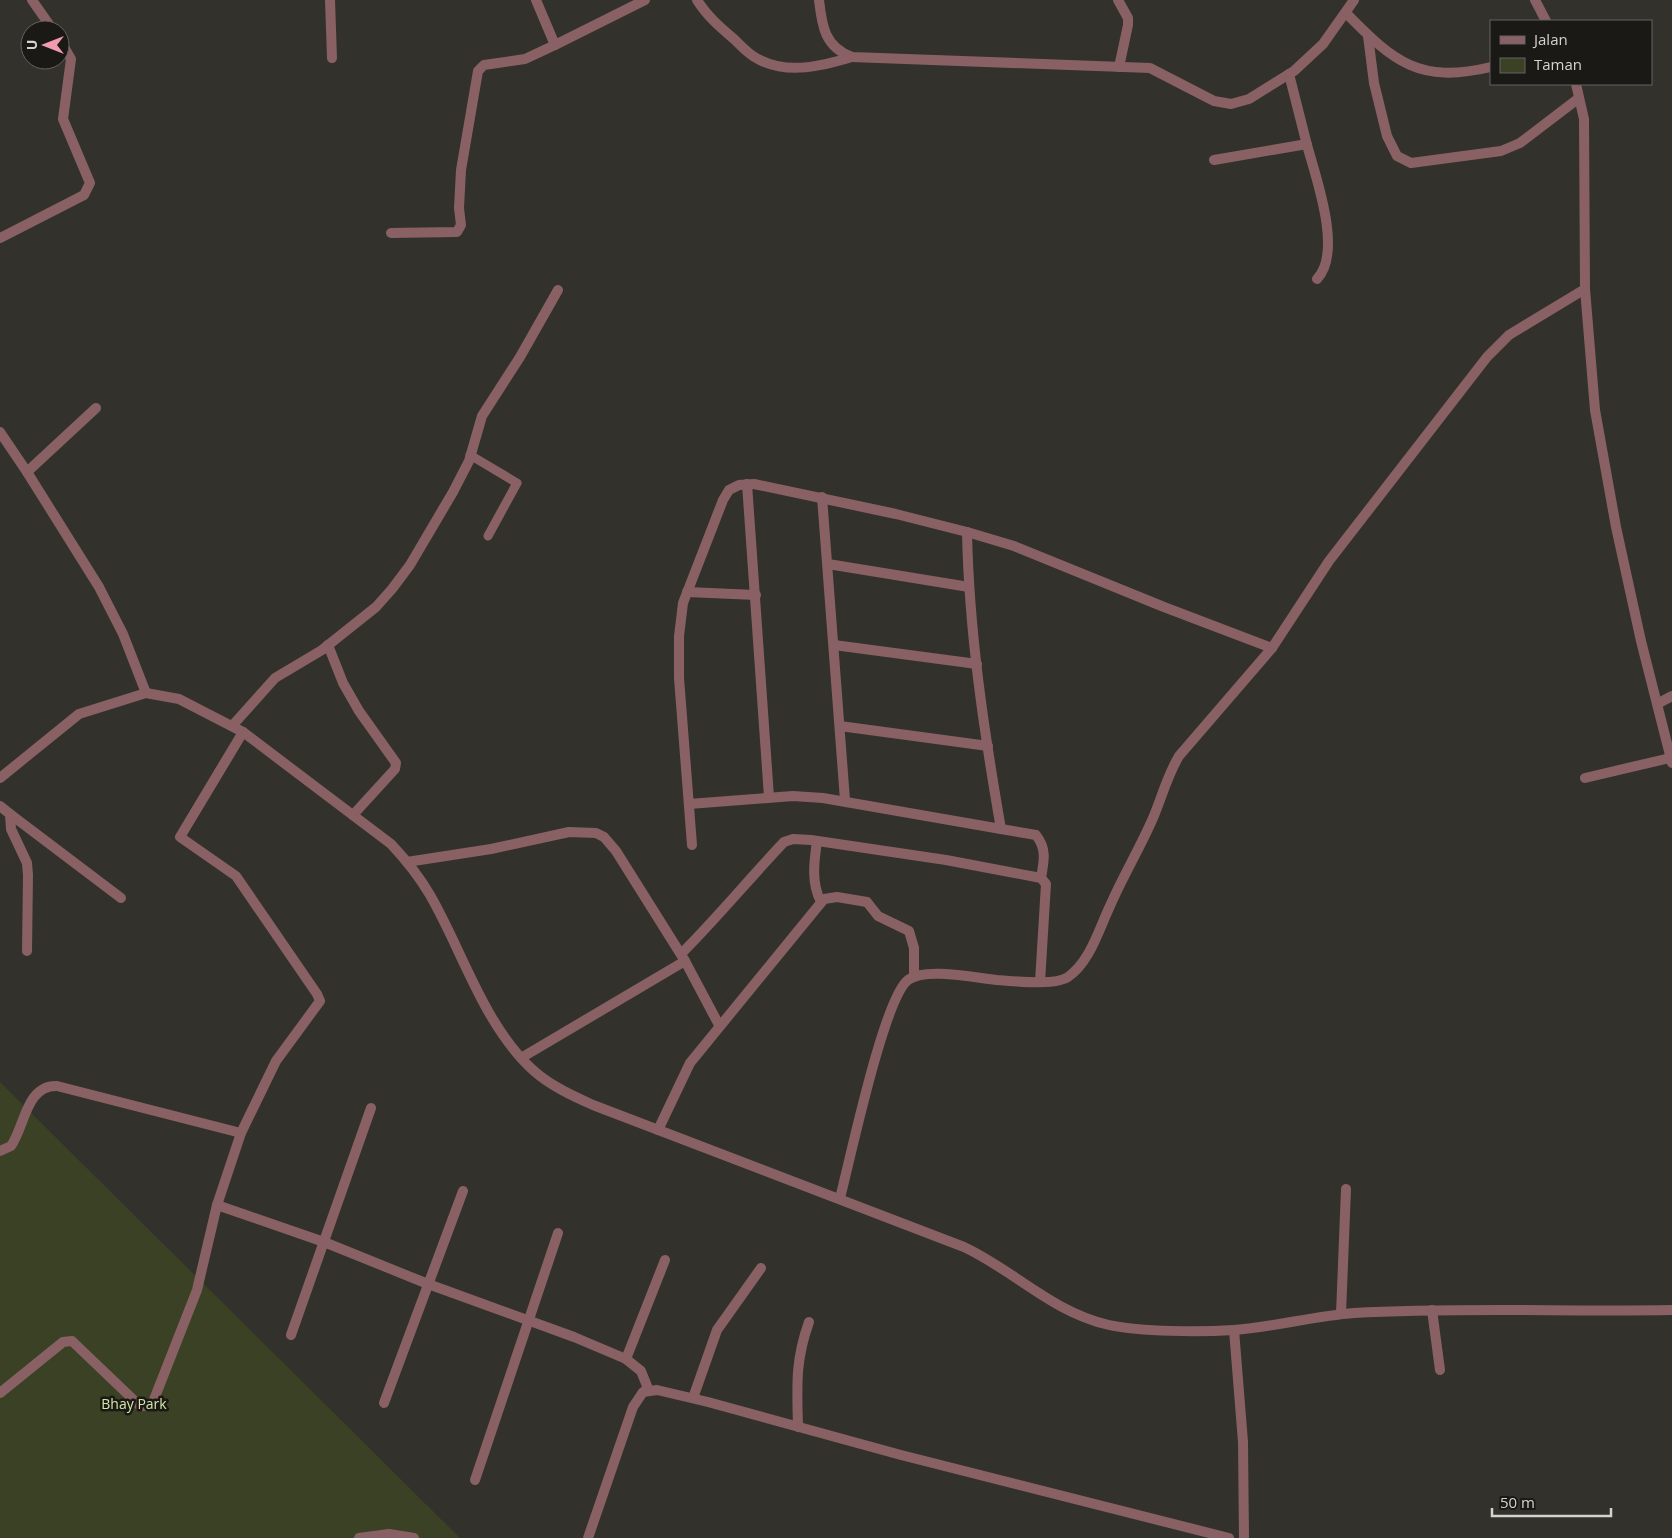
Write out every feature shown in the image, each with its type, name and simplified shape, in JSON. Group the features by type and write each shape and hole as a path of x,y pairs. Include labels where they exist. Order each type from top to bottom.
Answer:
{"street":[{"path":"32,0 46,20"},
{"path":"330,0 332,58"},
{"path":"536,0 555,45"},
{"path":"391,233 457,232 461,225 459,208 461,170 478,71 484,65 525,60 645,0"},
{"path":"697,0 712,20 756,59 774,66 794,68 817,66 852,56"},
{"path":"819,0 823,27 831,44 839,52 852,56 1150,68 1222,104 1249,99 1289,74 1323,44 1354,0"},
{"path":"1118,0 1128,18 1120,67"},
{"path":"1535,0 1545,20"},
{"path":"1346,13 1368,36 1396,59 1420,69 1443,73 1469,72 1490,68"},
{"path":"1368,36 1374,83 1387,136 1397,156 1411,163 1501,152 1520,143 1579,98"},
{"path":"0,238 84,195 90,183 64,119 70,70"},
{"path":"1289,74 1324,206 1327,236 1326,264 1323,273 1317,280"},
{"path":"1576,85 1584,119 1585,289 1595,410 1616,526 1671,761 1585,778"},
{"path":"1214,160 1307,144"},
{"path":"840,1198 888,1016 901,987 914,977 923,974 1040,982 1068,978 1083,961 1092,946 1153,817 1168,774 1179,756 1272,648 1329,561 1487,357 1509,335 1585,289"},
{"path":"232,726 275,678 328,645 376,607 406,571 453,492 470,456 482,416 520,357 558,290"},
{"path":"27,472 96,408"},
{"path":"0,432 27,472 98,588 123,634 146,694"},
{"path":"692,845 680,678 679,636 683,603 723,500 729,490 739,485 747,484 822,497 967,532 1014,546 1164,607 1272,648"},
{"path":"747,484 769,797"},
{"path":"822,497 845,800"},
{"path":"967,532 969,588 988,746 1001,830"},
{"path":"828,564 969,588"},
{"path":"687,592 756,595"},
{"path":"328,645 343,683 359,711 396,763 395,769 353,815"},
{"path":"834,645 978,664"},
{"path":"0,778 79,714 146,694 179,699 243,732 391,844 407,862 430,896 475,986 514,1050 535,1072 560,1089 593,1105 840,1198 981,1255 1045,1299 1076,1315 1128,1328 1234,1330 1341,1314 1432,1310 1672,1310"},
{"path":"1657,704 1672,696"},
{"path":"840,726 988,746"},
{"path":"0,1393 63,1342 72,1341 140,1406 146,1406 152,1402 197,1290 217,1205 241,1133 279,1055 320,1001 236,876 180,837 243,732"},
{"path":"689,804 793,796 845,800 1036,835 1043,845 1045,859 1042,878 1046,884 1040,982"},
{"path":"0,806 121,898"},
{"path":"10,814 11,829 27,863 27,951"},
{"path":"407,862 491,848 569,832 596,833 604,837 616,851 683,958 719,1025"},
{"path":"521,1058 683,958 744,885 784,842 793,839 817,841 937,858 1042,878"},
{"path":"817,841 814,880 816,892 821,902"},
{"path":"658,1130 690,1063 821,902 828,898 837,897 866,902 878,916 909,931 914,948 914,977"},
{"path":"0,1150 11,1146 34,1096 49,1086 57,1086 241,1133"},
{"path":"291,1335 371,1108"},
{"path":"1341,1314 1346,1189"},
{"path":"384,1403 463,1191"},
{"path":"217,1205 324,1242 428,1284 530,1321 626,1359 641,1371 649,1391"},
{"path":"475,1480 558,1233"},
{"path":"626,1359 665,1260"},
{"path":"693,1398 717,1330 761,1268"},
{"path":"1432,1310 1440,1370"},
{"path":"798,1427 796,1372 801,1345 809,1322"},
{"path":"1234,1330 1243,1442 1244,1538"},
{"path":"588,1538 633,1407 640,1396 649,1391 693,1398 798,1427 1229,1538"},
{"path":"359,1538 389,1534 414,1538"}],"lane":[{"path":"470,456 517,483 488,536"}],"green space":[{"name":"Bhay Park","path":"0,1082 460,1538 0,1538"}]}
